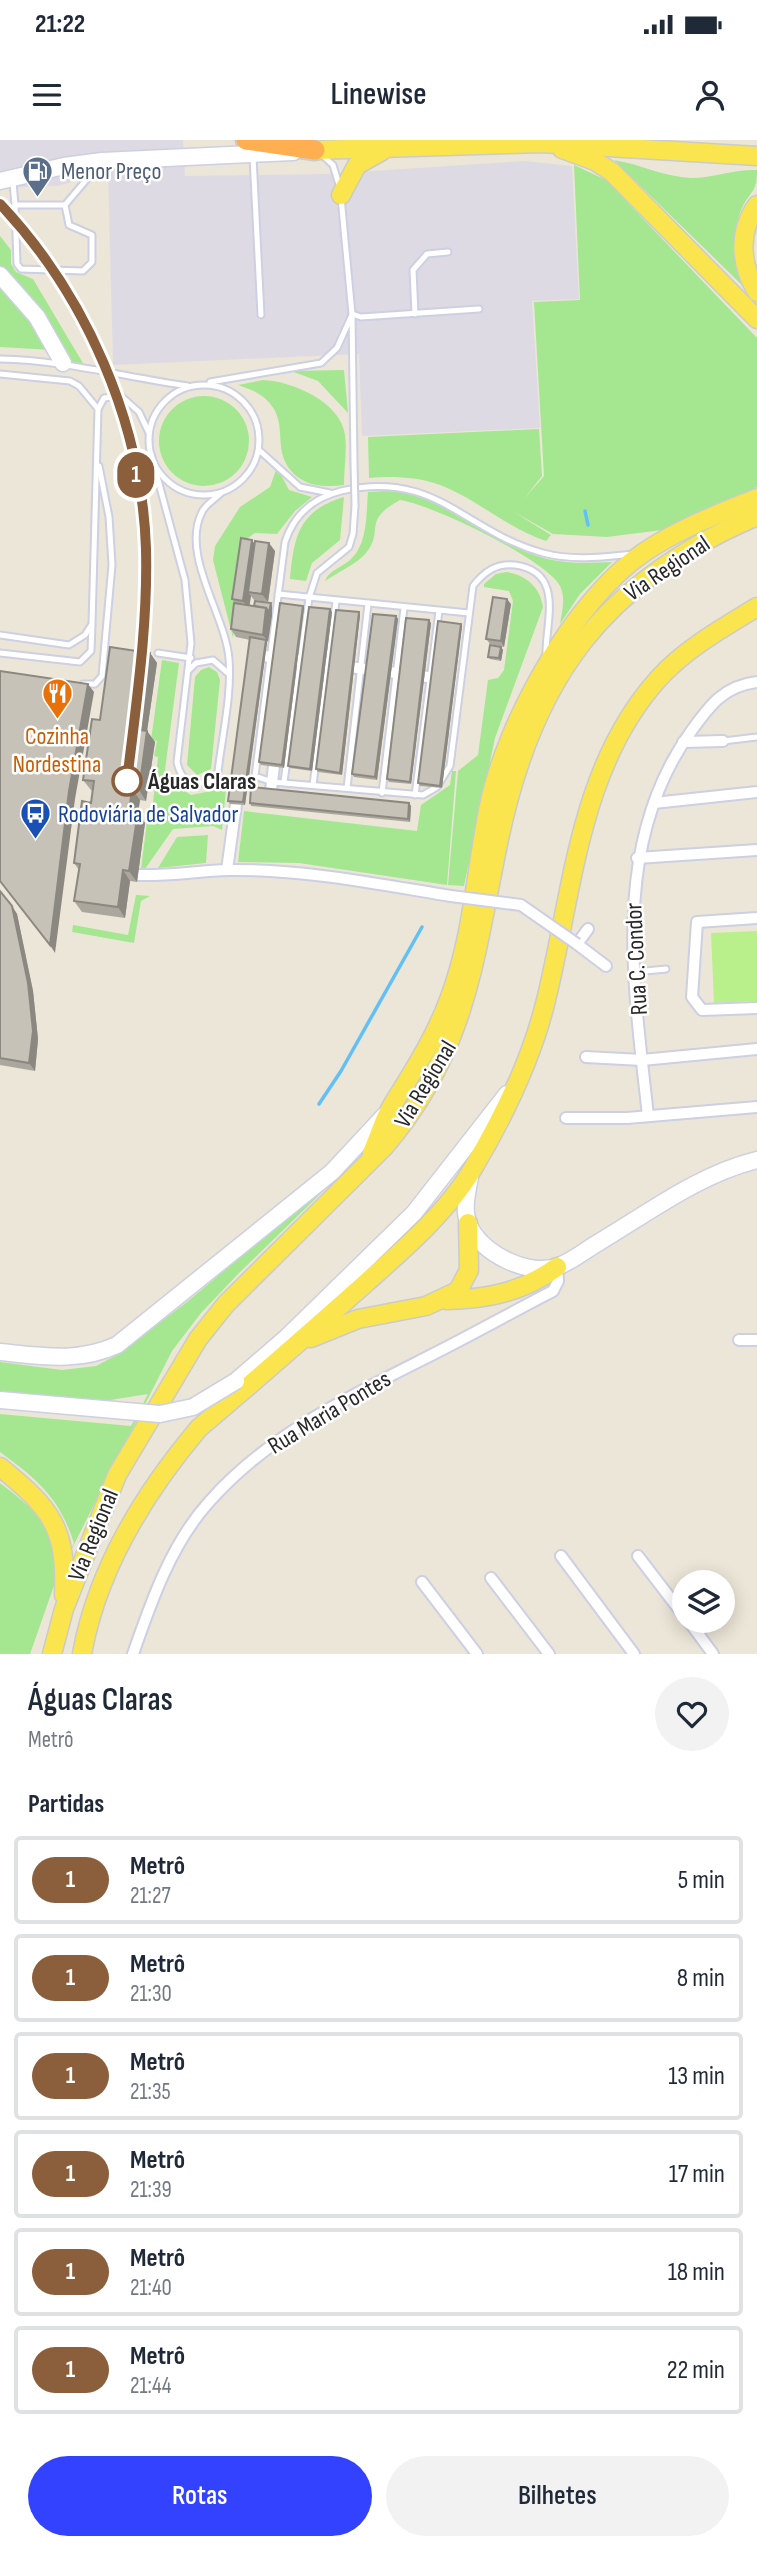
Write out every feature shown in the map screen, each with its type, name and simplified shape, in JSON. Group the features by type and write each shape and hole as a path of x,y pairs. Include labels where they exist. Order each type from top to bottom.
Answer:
{"highway":[{"path":"250,147 315,150"}],"main road":[{"path":"542,143 594,160 612,172 757,319"},
{"path":"315,150 542,143 757,156"},
{"path":"4,182 64,166 250,147"},
{"path":"341,195 357,165 376,153 391,148"},
{"path":"757,205 745,230 743,246 749,278 757,292"},
{"path":"0,275 37,317 63,363"},
{"path":"0,1352 65,1358 102,1352 133,1334 332,1172 392,1106 413,1076 450,997 465,942 490,804 499,772 547,665 595,599 641,554 701,521 757,498"},
{"name":"Via Regional","path":"52,1654 64,1609 117,1475 198,1339 226,1304 367,1166 405,1122 437,1073 455,1032 470,987 510,794 522,753 558,678 600,620 626,593 675,556 757,516"},
{"name":"Via Regional","path":"82,1654 95,1606 143,1501 199,1428 401,1251 471,1172 516,1083 546,1002 585,821 596,784 611,752 658,679 684,656 757,607"},
{"path":"0,1400 160,1413 192,1406 236,1381 287,1338 414,1213 516,1083"},
{"path":"367,1166 392,1106"},
{"path":"300,1342 358,1319 446,1300 478,1299 506,1294 537,1282 557,1267 689,1188 724,1169 757,1160"},
{"path":"446,1300 458,1291 469,1270 466,1207 471,1172"},
{"path":"468,1223 477,1240 491,1252 526,1266 557,1267"},
{"path":"2,1469 42,1504 52,1520 62,1549 64,1609"}],"street":[{"path":"255,668 257,651 270,657 300,662 443,679"},
{"name":"Rua C. Condor","path":"648,1116 631,926 637,858 654,803 683,742 717,698 734,687 757,682"},
{"path":"683,742 723,741"},
{"path":"228,870 253,796 272,782 275,758"},
{"path":"239,782 253,796 284,800"},
{"path":"654,803 757,792"},
{"path":"637,858 757,850"},
{"path":"138,875 165,876 228,870 307,873 521,905 606,966"},
{"path":"757,918 697,922 692,997 697,1007 702,1010 757,1008"},
{"path":"577,944 588,929"},
{"path":"586,1057 642,1060 757,1049"},
{"path":"566,1118 648,1116 757,1107"},
{"name":"Rua Maria Pontes","path":"133,1654 178,1546 208,1502 229,1482 291,1431 397,1371 553,1291 558,1281 557,1267"},
{"path":"739,1340 757,1340"},
{"path":"561,1556 634,1654"},
{"path":"638,1556 672,1600"},
{"path":"491,1578 549,1654"},
{"path":"422,1582 477,1654"},
{"path":"698,1633 713,1654"}],"lane":[{"path":"250,147 261,314"},
{"path":"285,782 309,598 317,573 346,552 352,541 355,506 352,314 341,195 333,165 315,150"},
{"path":"15,205 65,205 102,161"},
{"path":"4,182 15,205 17,264 21,269 83,271 92,262 92,235 69,225 65,205"},
{"path":"415,314 412,270 428,254 448,252"},
{"path":"352,314 360,317 479,309"},
{"path":"2,358 63,363 137,379 191,386 321,363 337,348 352,314"},
{"path":"0,374 70,381 79,386 98,409"},
{"path":"0,653 80,662 90,651 98,409 104,398 121,396 131,401 149,434 151,454 185,580 191,659 177,762 179,773 186,781 195,785 203,784 218,772 229,674 228,649 199,560 196,537 202,512 221,493 245,477 260,450 259,435 250,410 229,390 207,383"},
{"path":"149,434 155,415 166,400 191,386"},
{"path":"260,450 300,487 333,493"},
{"path":"72,682 95,684 102,676 110,598 109,517 97,454"},
{"path":"151,454 159,471 172,485 189,494 208,497 221,493"},
{"path":"547,665 545,641 551,606 545,585 529,569 509,565 489,570 473,586 450,766 438,787 415,795 382,793 259,780 255,771 289,530 309,505 333,493 378,485 400,486 433,498 542,553 583,558 641,554"},
{"path":"278,594 469,613"},
{"path":"313,785 337,601"},
{"path":"347,788 368,604"},
{"path":"382,793 404,608"},
{"path":"415,795 439,611"},
{"path":"0,635 69,645 85,635 92,624"},
{"path":"158,653 191,659"},
{"path":"189,670 196,663 213,660 229,674"},
{"path":"723,741 757,737"},
{"path":"635,972 666,970"}],"shaded area":[{"path":"0,140 183,140 185,176 325,174 525,161 572,166 579,299 532,301 540,428 362,436 359,354 113,365 108,171 58,186 0,188"}],"green space":[{"path":"614,160 691,178 757,170 755,186 739,215 735,236 739,268 746,289"},
{"path":"574,165 606,180 757,338 757,487 670,529 607,537 553,534 514,512 551,535 546,541 518,529 440,485 405,478 369,478 368,437 539,429 542,476 524,499 544,476 534,302 580,300"},
{"path":"0,236 11,250 11,264 16,272 33,279 84,365 69,361 0,269"},
{"path":"0,280 52,350 0,347"},
{"path":"344,370 348,413 318,381 291,371"},
{"path":"263,380 301,389 325,403 335,413 342,423 345,435 344,485 315,485 291,471 282,453 274,409 258,394 238,385"},
{"path":"204,396 221,400 236,409 245,424 249,441 245,458 236,473 221,482 204,486 187,482 172,473 163,458 159,441 163,424 172,409 187,400"},
{"path":"277,467 289,490 312,497 295,511 277,534 255,533 245,540 233,638 213,560 215,546 240,507 270,487"},
{"path":"388,491 430,501 507,543 547,559 587,563 612,562 580,594 560,624 563,595 551,575 512,548 461,522 400,500 388,507 377,520 374,538 366,553 325,581 332,572 350,560 360,546 365,529 368,492"},
{"path":"344,497 340,540 312,563 306,581 290,579 294,550 301,528 317,510"},
{"path":"506,572 531,583 539,594 543,607 495,738 464,886 448,885 458,771 478,755 488,680 498,678 504,670 513,601 509,591 484,587 484,584 496,574"},
{"path":"162,660 179,663 165,770 170,782 191,795 211,791 227,779 222,830 213,826 173,829 145,869 141,869 147,821 151,821 158,757 154,756 157,741 151,740"},
{"path":"209,667 217,672 220,680 211,769 197,775 187,765 195,677 201,670"},
{"path":"452,771 456,771 447,885 299,863 238,862 244,811 417,831 421,805 450,785"},
{"path":"208,835 206,863 158,868 177,837"},
{"path":"136,895 150,896 141,901 134,943 72,932 73,925 128,935"},
{"path":"757,931 757,1001 714,1003 711,933"},
{"path":"348,1167 239,1273 201,1313 172,1351 56,1580 30,1654 0,1654 0,1483 26,1504 42,1522 51,1544 57,1577 74,1543 61,1513 46,1491 0,1452 0,1414 131,1426 148,1394 104,1401 0,1393 0,1362 62,1370 96,1366 117,1355 187,1302"}],"building":[{"path":"241,538 252,540 243,601 232,599"},
{"path":"255,541 269,543 262,594 248,592"},
{"path":"493,597 507,599 501,641 486,639"},
{"path":"255,601 271,603 269,612 266,608 254,606"},
{"path":"234,603 266,608 263,635 231,629"},
{"path":"280,603 303,606 282,765 259,762"},
{"path":"309,607 330,609 310,769 288,766"},
{"path":"336,610 359,612 340,773 316,769"},
{"path":"373,614 396,616 375,777 352,774"},
{"path":"406,618 429,620 410,782 387,779"},
{"path":"438,621 461,624 440,786 418,783"},
{"path":"250,637 266,640 243,802 228,801"},
{"path":"490,645 501,647 499,658 488,657"},
{"path":"110,647 150,653 139,730 147,731 139,790 132,789 129,811 138,812 129,871 123,870 118,907 74,901 80,864 74,863 82,801 91,803 94,781 83,780 92,719 100,720"},
{"name":"Rodoviária de Salvador","path":"0,671 88,684 69,791 50,945 0,881"},
{"path":"251,787 409,803 408,819 250,803"},
{"path":"0,891 12,906 28,983 33,1031 29,1063 0,1058"}],"waterway":[{"path":"585,511 588,525"},
{"path":"319,1104 341,1071 422,927"}],"railway":[{"path":"0,204 40,251 74,303 101,358 122,416 136,476 144,537 146,599 141,661"}],"metro line":[{"name":"1","path":"0,204 58,277 80,314 107,371 134,464 146,547 145,594 143,642 127,781"}],"place":[{"name":"Menor Preço","path":"38,198"},
{"name":"Cozinha Nordestina","path":"57,721"},
{"name":"Águas Claras","path":"127,781"},
{"name":"Rodoviária de Salvador","path":"35,841"}]}
